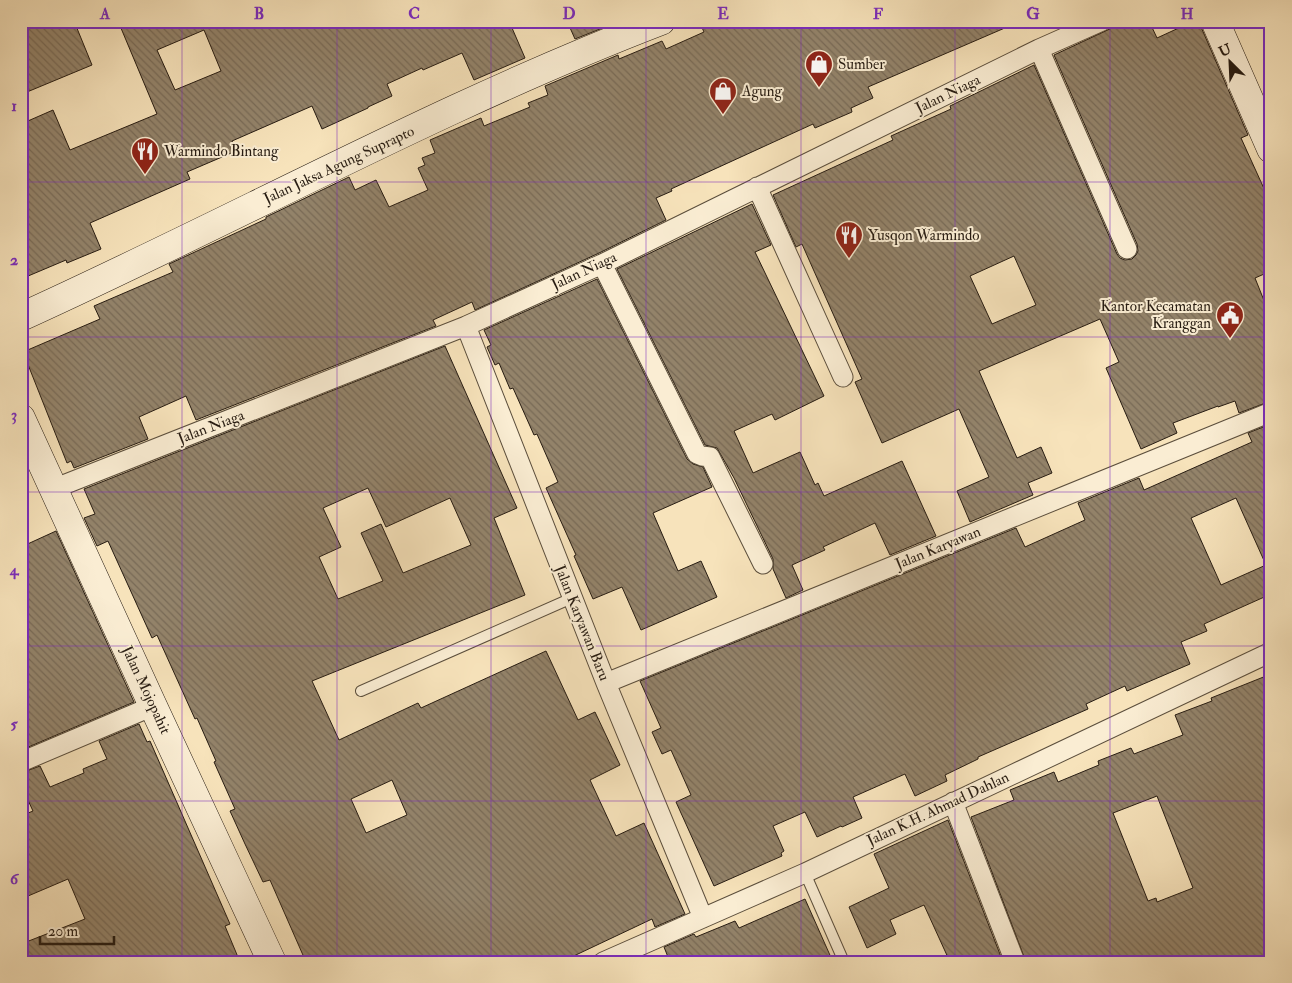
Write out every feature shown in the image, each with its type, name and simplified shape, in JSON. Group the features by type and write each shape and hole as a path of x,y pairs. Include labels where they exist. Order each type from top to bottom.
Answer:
{"street":[{"name":"Jalan Jaksa Agung Suprapto","path":"21,317 379,145 591,48 661,21"},
{"name":"Jalan Niaga","path":"53,489 466,326 602,264 1039,49 1102,21"},
{"path":"1216,21 1271,149"},
{"path":"1039,49 1127,249"},
{"path":"757,187 843,377"},
{"path":"602,264 697,454 710,457 763,564"},
{"name":"Jalan Karyawan Baru","path":"466,326 606,683 703,918"},
{"name":"Jalan Karyawan","path":"606,683 1271,412"},
{"name":"Jalan Mojopahit","path":"22,419 152,706 272,962"},
{"name":"Jalan K.H. Ahmad Dahlan","path":"603,962 805,872 1271,652"},
{"path":"21,762 152,706"},
{"path":"953,802 1015,962"}],"lane":[{"path":"361,691 572,598"},
{"path":"805,872 844,962"}],"building":[{"path":"21,21 74,21 92,65 27,92 21,78"},
{"path":"118,21 509,21 525,58 474,80 462,53 387,84 392,96 322,129 312,106 232,141 236,151 187,172 190,179 90,223 101,249 67,263 66,260 21,279 21,124 53,110 70,150 157,114","holes":["204,30 221,71 175,90 157,50"]},
{"path":"567,21 602,21 605,27 575,39"},
{"path":"699,21 1021,21 868,87 873,98 851,108 852,112 815,128 813,124 671,189 672,191 656,198 666,220 597,254 475,310 472,302 433,320 436,326 196,420 186,396 139,417 148,439 74,468 71,461 67,463 23,352 100,319 94,306 173,272 169,264 266,219 266,217 349,177 355,190 376,180 389,207 428,190 418,168 425,165 422,158 435,153 430,140 481,118 484,126 530,107 528,103 548,95 545,86 618,55 619,59 662,41 666,49 704,32"},
{"path":"1127,21 1149,21 1157,38 1194,21 1200,21 1248,135 1241,138 1271,204 1271,271 1255,278 1271,318 1271,401 1239,413 1235,401 1218,406 1173,423 1177,433 1141,449 1106,368 1119,362 1100,319 979,371 1017,458 1041,447 1052,473 1028,483 1033,495 970,522 957,491 989,477 959,409 882,443 855,382 862,379 802,244 796,247 773,195 893,140 891,136 951,109 950,106 1034,65 1117,254 1125,260 1132,259 1138,251 1137,244 1054,55","holes":["1014,256 1036,305 992,324 970,276"]},
{"path":"752,204 771,245 755,252 824,396 775,420 772,414 734,431 753,473 800,452 815,485 818,483 824,496 902,461 936,536 890,555 875,523 823,547 825,550 792,565 803,590 786,598 773,569 773,559 734,478 717,448 705,445 617,269"},
{"path":"597,279 687,459 693,464 703,467 712,487 653,513 678,571 701,561 717,597 641,630 622,587 593,599 574,556 576,555 546,488 558,482 537,434 534,435 513,388 510,389 499,363 495,365 487,347 491,345 484,330"},
{"path":"445,346 517,508 494,518 525,595 312,681 339,740 418,703 421,708 546,651 578,720 595,712 620,765 590,780 616,836 644,823 685,914 655,927 652,919 561,962 306,962 270,880 263,882 245,844 230,811 235,809 214,762 216,761 157,635 152,638 108,541 97,546 84,518 95,514 84,489","holes":["368,488 386,527 450,498 471,545 403,573 381,524 361,533 383,581 338,599 319,557 341,547 323,508","392,780 407,815 366,833 351,799"]},
{"path":"1271,424 1271,594 1204,624 1207,631 1181,642 1190,664 1127,691 1125,686 1086,704 1088,709 978,757 978,759 945,775 947,781 915,796 905,774 853,797 862,818 817,837 805,812 773,826 784,851 781,853 782,856 714,886 676,802 691,795 671,750 662,754 652,732 661,728 640,681 1016,528 1025,547 1085,520 1078,503 1139,478 1144,490 1252,442 1248,433","holes":["1236,498 1266,565 1221,585 1191,518"]},
{"path":"56,531 134,702 26,748 21,738 21,547"},
{"path":"1271,674 1271,962 1026,962 971,817 1014,800 1010,790 1054,772 1058,782 1099,765 1098,761 1131,748 1134,754 1183,735 1175,715 1212,701 1211,698","holes":["1157,796 1193,888 1157,902 1156,898 1148,901 1113,813"]},
{"path":"139,724 147,742 150,741 230,924 225,926 240,962 21,962 21,944 85,919 68,879 21,899 21,816 33,811 21,785 21,773 40,766 50,787 84,773 83,769 107,759 99,741"},
{"path":"948,820 1003,962 950,962 924,905 890,920 896,934 867,948 849,907 889,888 874,854"},
{"path":"805,899 833,962 670,962 664,947 694,934 696,937 735,921 739,928"}],"place":[{"name":"Sumber","path":"819,88"},
{"name":"Agung","path":"723,115"},
{"name":"Warmindo Bintang","path":"145,175"},
{"name":"Yusqon Warmindo","path":"849,259"},
{"name":"Kantor Kecamatan Kranggan","path":"1230,339"}]}
